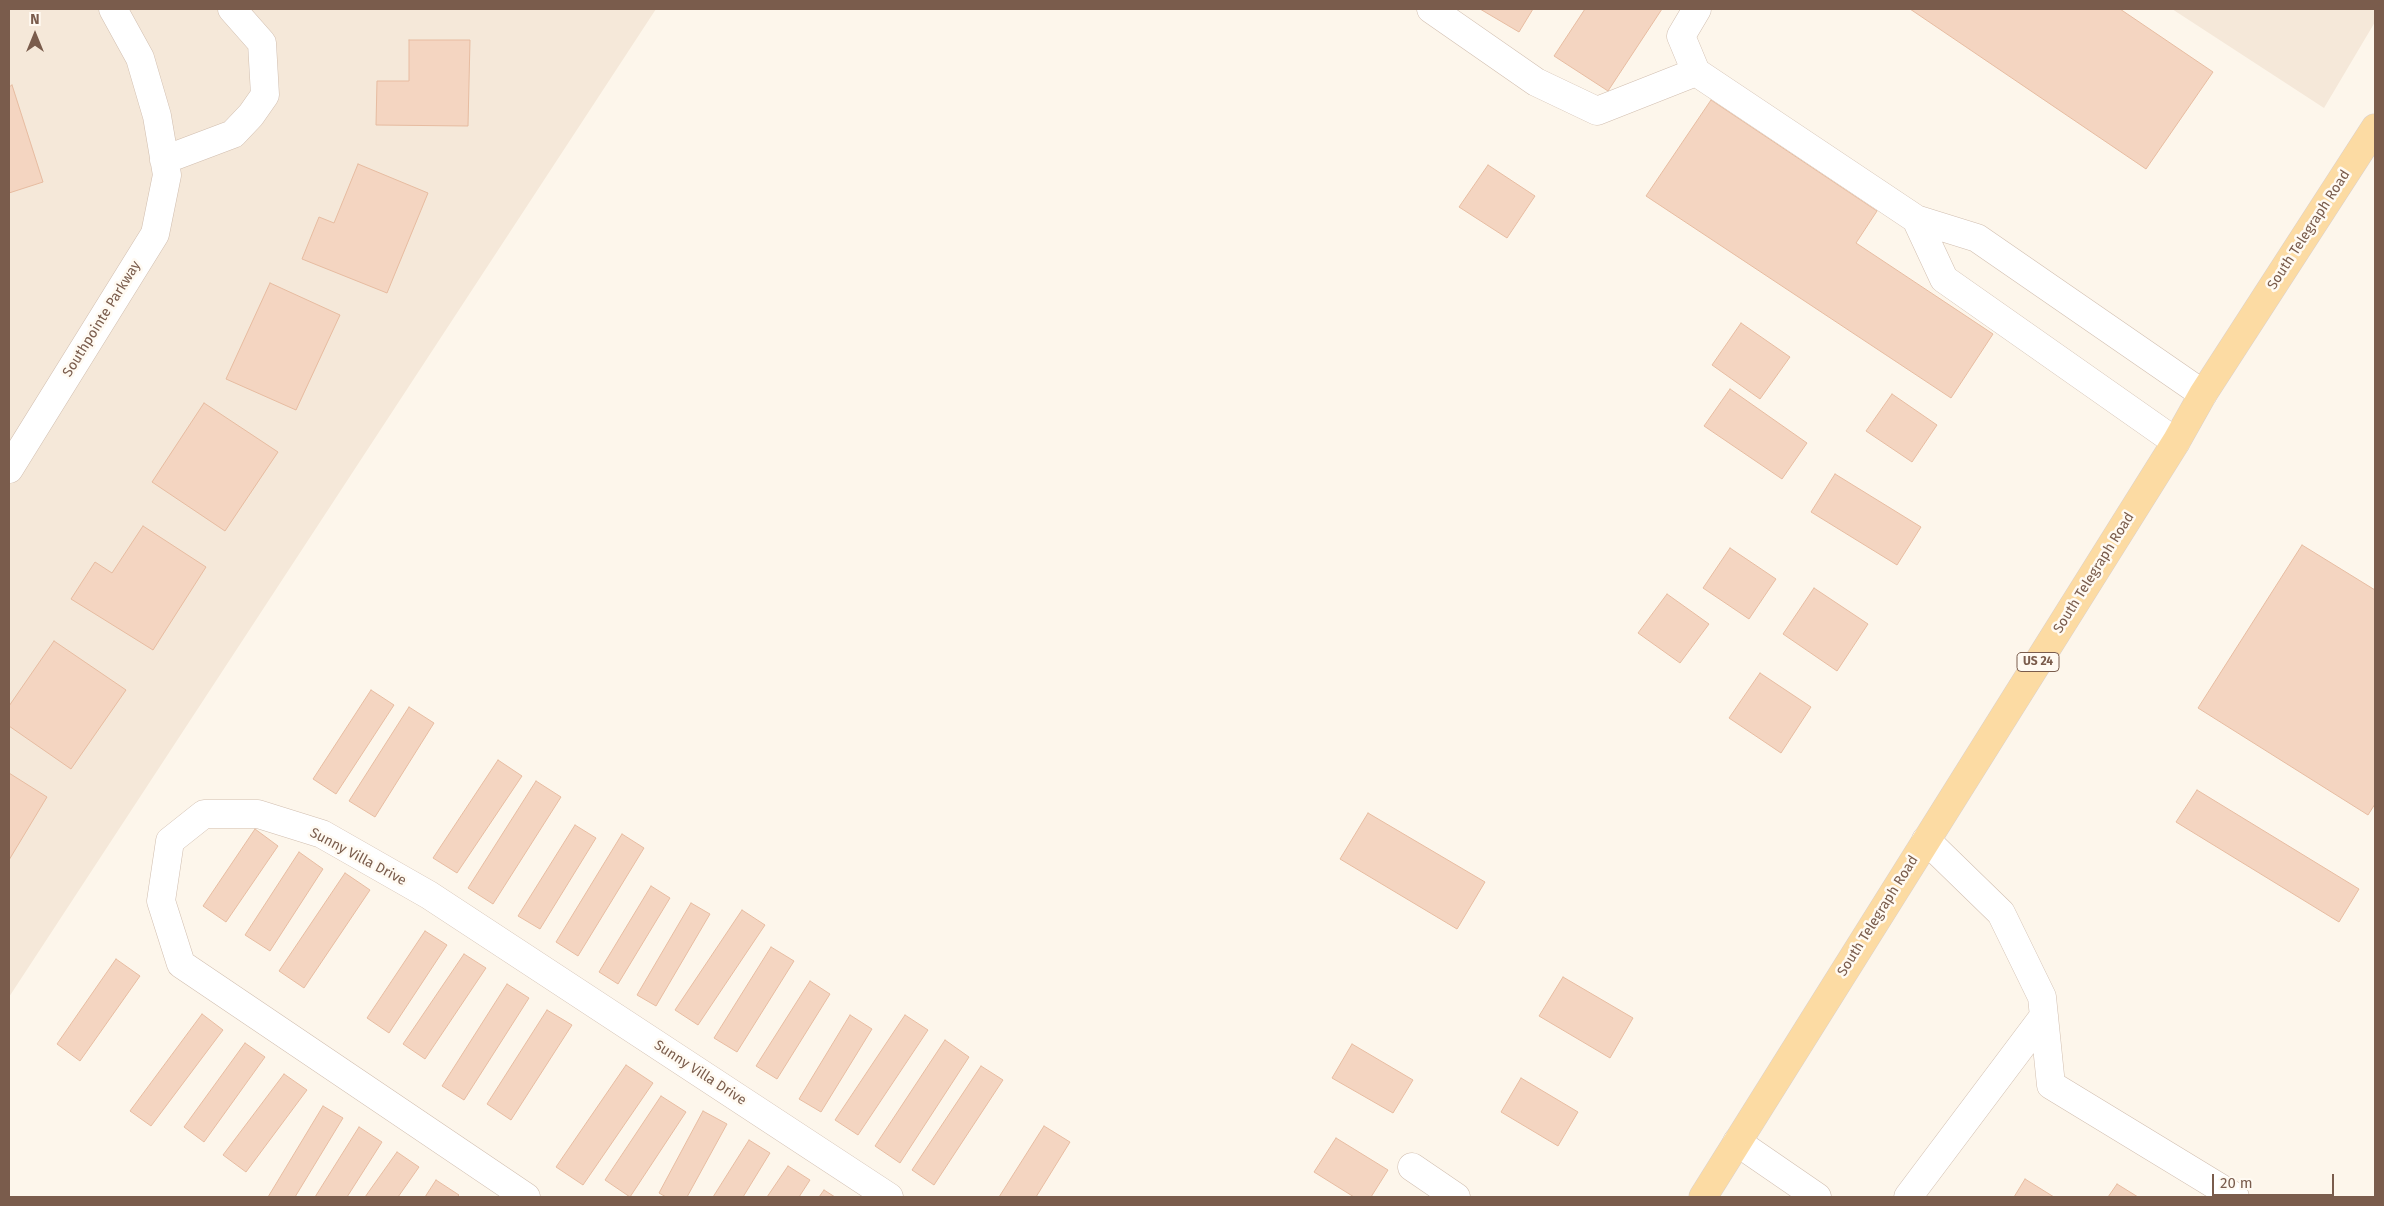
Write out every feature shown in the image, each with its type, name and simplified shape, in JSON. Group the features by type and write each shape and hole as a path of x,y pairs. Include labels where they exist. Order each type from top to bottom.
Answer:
{"main road":[{"name":"South Telegraph Road","path":"1702,1197 2176,442 2203,394 2375,128"}],"street":[{"name":"Southpointe Parkway","path":"9,469 155,234 167,174 157,116 140,58 113,9"},
{"path":"164,160 234,134 265,95 262,43 232,9"},
{"path":"1431,9 1536,82 1597,110 1696,72"},
{"path":"1697,9 1681,36 1696,72 1916,219 1978,238 2203,394"},
{"path":"1916,219 1944,279 2176,442"},
{"name":"Sunny Villa Drive","path":"526,1197 181,964 161,901 170,842 204,814 258,814 322,834 429,895 889,1197"},
{"path":"1926,840 2001,913 2042,997 2051,1085 2235,1197"},
{"path":"1908,1197 2044,1016"},
{"path":"1737,1142 1817,1197"},
{"path":"1412,1168 1456,1197"}],"shaded area":[{"path":"9,9 656,9 9,997"},
{"path":"2172,9 2375,9 2375,22 2324,108"}],"building":[{"path":"1480,9 1533,9 1519,32"},
{"path":"1585,9 1662,9 1608,91 1554,56"},
{"path":"1910,9 2120,9 2213,72 2146,169"},
{"path":"409,40 470,40 468,126 376,125 377,81 409,81"},
{"path":"12,85 43,182 9,193 9,87"},
{"path":"1711,100 1877,211 1856,243 1993,334 1951,398 1646,196"},
{"path":"358,164 428,193 387,293 302,259 319,217 334,223"},
{"path":"1488,165 1535,196 1507,238 1459,207"},
{"path":"270,283 340,315 296,410 226,379"},
{"path":"1741,323 1790,357 1760,399 1712,365"},
{"path":"1730,389 1807,443 1782,479 1704,426"},
{"path":"1892,394 1937,425 1912,462 1866,431"},
{"path":"204,403 278,452 225,531 152,482"},
{"path":"1835,474 1921,527 1897,565 1811,512"},
{"path":"143,526 206,567 153,650 71,599 95,562 112,573"},
{"path":"2302,545 2375,590 2375,804 2368,815 2198,708"},
{"path":"1730,548 1776,579 1749,619 1703,588"},
{"path":"1814,588 1868,624 1837,671 1783,634"},
{"path":"1667,594 1709,624 1680,663 1638,633"},
{"path":"54,641 126,690 71,769 9,726 9,706"},
{"path":"1760,673 1811,707 1781,753 1729,718"},
{"path":"371,690 394,705 336,794 313,779"},
{"path":"409,707 434,723 375,817 349,801"},
{"path":"498,760 522,776 457,873 433,858"},
{"path":"9,773 47,797 9,860"},
{"path":"536,781 561,797 493,904 468,888"},
{"path":"2197,790 2359,889 2339,922 2176,822"},
{"path":"1368,813 1485,882 1457,929 1340,859"},
{"path":"575,825 596,838 540,929 518,916"},
{"path":"255,829 278,846 226,922 203,906"},
{"path":"622,834 644,848 578,956 556,942"},
{"path":"299,852 323,869 270,951 245,935"},
{"path":"345,873 370,890 304,988 279,971"},
{"path":"651,886 670,898 618,984 599,972"},
{"path":"691,903 710,914 656,1006 637,995"},
{"path":"742,910 765,925 698,1025 675,1010"},
{"path":"425,931 447,945 389,1033 367,1018"},
{"path":"771,947 794,961 737,1052 714,1038"},
{"path":"464,954 486,968 425,1059 403,1044"},
{"path":"116,959 140,976 80,1061 57,1044"},
{"path":"1563,977 1633,1018 1610,1058 1539,1016"},
{"path":"810,981 830,994 777,1079 756,1066"},
{"path":"507,984 529,998 464,1100 442,1086"},
{"path":"547,1010 572,1025 511,1120 487,1104"},
{"path":"202,1014 223,1030 151,1126 130,1111"},
{"path":"850,1015 872,1029 821,1112 799,1099"},
{"path":"905,1015 928,1030 858,1135 835,1120"},
{"path":"945,1040 969,1057 900,1163 875,1146"},
{"path":"245,1043 265,1057 204,1142 184,1127"},
{"path":"1352,1044 1413,1080 1393,1113 1332,1078"},
{"path":"626,1065 653,1083 583,1185 556,1167"},
{"path":"981,1066 1003,1080 934,1185 912,1170"},
{"path":"284,1074 307,1090 246,1172 223,1155"},
{"path":"1521,1078 1578,1112 1558,1146 1501,1112"},
{"path":"661,1096 686,1112 630,1197 605,1180"},
{"path":"323,1106 343,1118 295,1197 268,1197"},
{"path":"703,1111 727,1124 687,1197 666,1197 659,1193"},
{"path":"1044,1126 1070,1142 1036,1197 999,1197"},
{"path":"359,1127 382,1142 347,1197 315,1197"},
{"path":"1336,1138 1388,1170 1371,1197 1354,1197 1314,1172"},
{"path":"749,1140 770,1153 743,1197 713,1197"},
{"path":"397,1152 419,1167 398,1197 365,1197"},
{"path":"788,1166 810,1180 799,1197 767,1197"},
{"path":"2025,1179 2054,1197 2014,1197"},
{"path":"436,1180 459,1195 457,1197 425,1197"},
{"path":"2117,1184 2138,1197 2108,1197"},
{"path":"824,1190 835,1197 819,1197"}]}
